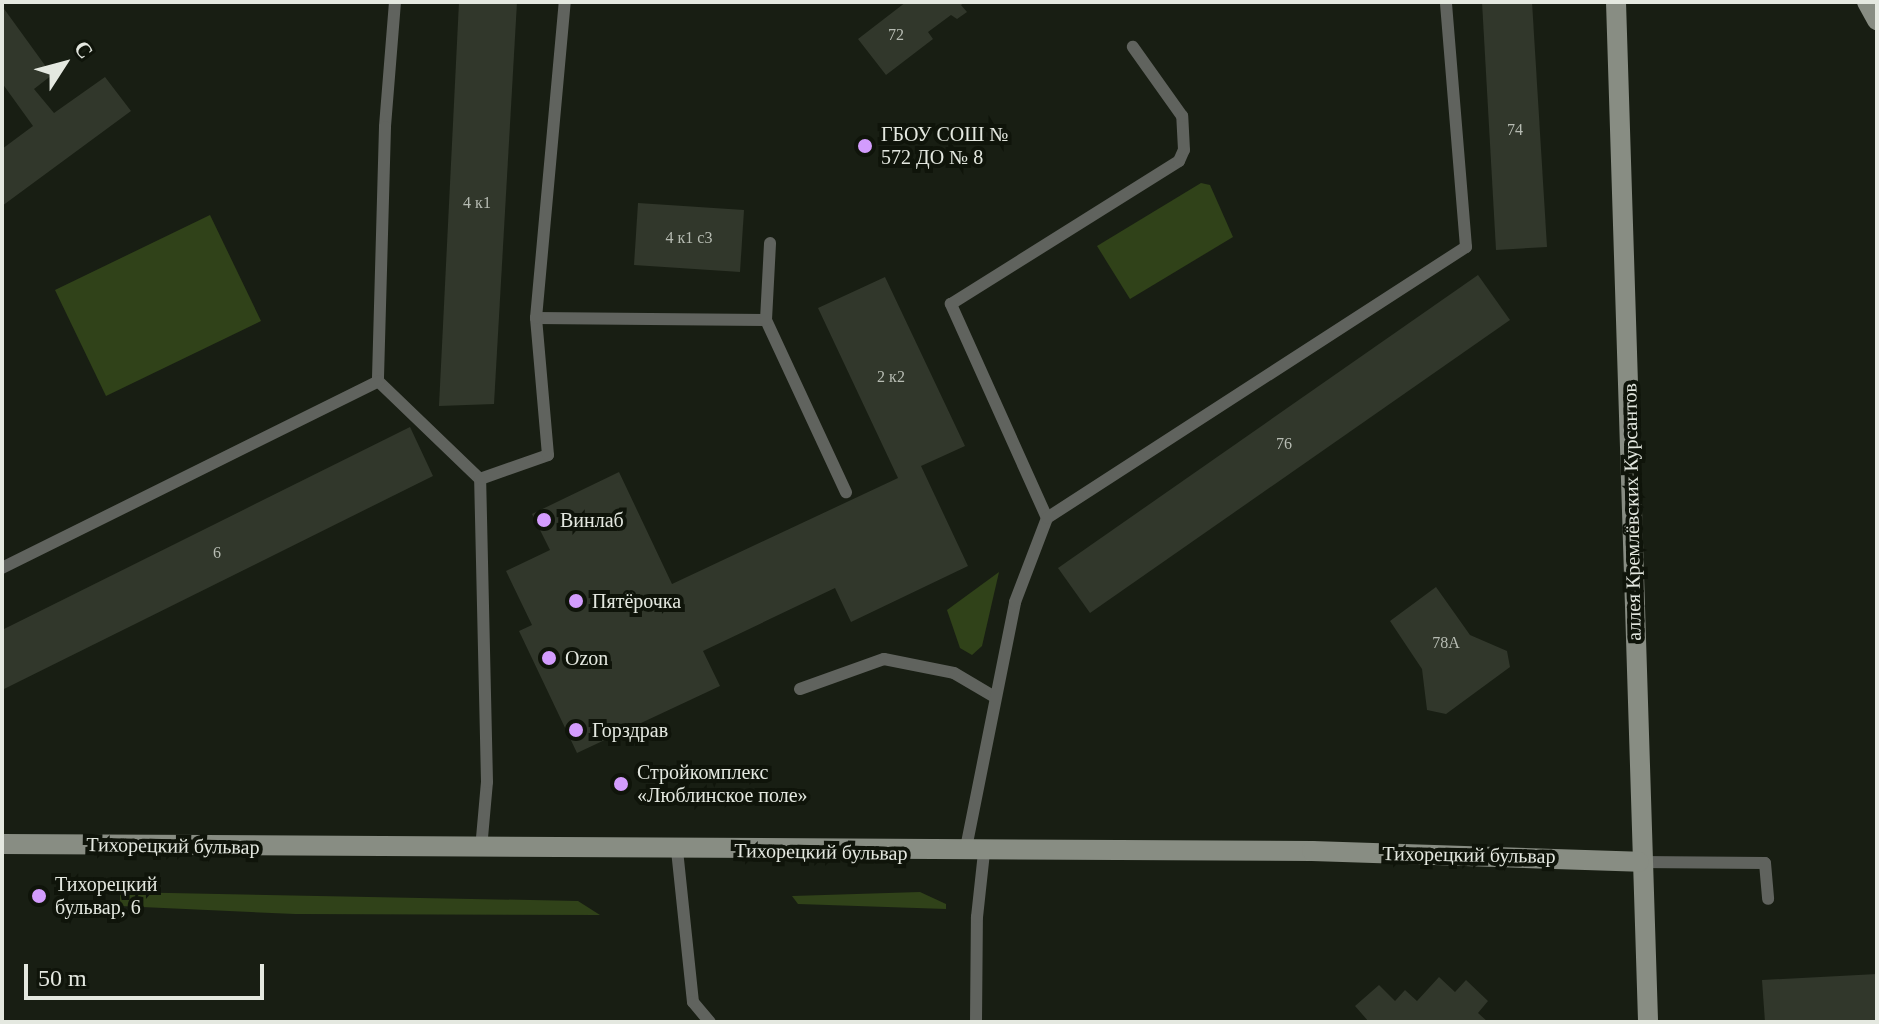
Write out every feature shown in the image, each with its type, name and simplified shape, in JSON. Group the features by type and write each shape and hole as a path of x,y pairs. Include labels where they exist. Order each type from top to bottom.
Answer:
{"street":[{"name":"аллея Кремлёвских Курсантов","path":"1616,2 1639,862 1648,1022"},
{"path":"1867,2 1877,20"},
{"name":"Тихорецкий бульвар","path":"2,844 975,853 1312,851 1639,862"}],"lane":[{"path":"395,2 385,127 378,381 480,479 487,782 481,849"},
{"path":"480,479 548,455 536,318 565,2"},
{"path":"976,1022 975,853 993,696 1015,602 1047,518 1466,247 1446,2"},
{"path":"1047,518 951,304 1179,161 1184,150 1182,116 1133,47"},
{"path":"770,243 766,320 846,492"},
{"path":"536,318 766,320"},
{"path":"2,568 378,381"},
{"path":"800,689 884,659 954,673 993,696"},
{"path":"677,850 693,1002 710,1022"},
{"path":"1639,862 1765,863 1768,899"}],"green space":[{"path":"1201,183 1210,185 1233,237 1130,299 1097,246"},
{"path":"210,215 261,321 106,396 55,290"},
{"path":"999,572 982,646 972,655 960,648 947,610"},
{"path":"120,892 578,901 600,915 295,914 120,906"},
{"path":"920,892 946,904 946,909 798,904 792,896"}],"building":[{"path":"459,2 517,2 494,404 439,406"},
{"path":"906,2 965,2 961,5 967,12 957,19 951,15 928,32 933,39 886,75 858,39"},
{"path":"1482,2 1532,2 1547,247 1496,250"},
{"path":"2,6 52,75 34,89 54,113 105,77 131,111 2,206 2,149 33,126 2,83"},
{"path":"638,203 744,210 740,272 634,265"},
{"path":"1478,275 1510,320 1090,613 1058,568"},
{"path":"885,277 965,446 921,466 968,566 851,622 835,588 703,651 720,686 577,753 519,631 532,625 506,571 550,550 532,514 619,472 672,584 898,478 818,308"},
{"path":"410,427 433,476 2,690 2,630"},
{"path":"1436,587 1470,635 1507,651 1510,667 1446,714 1427,710 1422,669 1390,621"},
{"path":"1877,974 1877,1022 1765,1022 1762,980"},
{"path":"1439,977 1455,992 1466,980 1488,1001 1478,1013 1488,1022 1369,1022 1355,1006 1379,985 1395,1001 1405,990 1417,1001"}],"place":[{"name":"ГБОУ СОШ № 572 ДО № 8","path":"865,146"},
{"name":"Винлаб","path":"544,520"},
{"name":"Пятёрочка","path":"576,601"},
{"name":"Ozon","path":"549,658"},
{"name":"Горздрав","path":"576,730"},
{"name":"Стройкомплекс «Люблинское поле»","path":"621,784"},
{"name":"Тихорецкий бульвар, 6","path":"39,896"}]}
